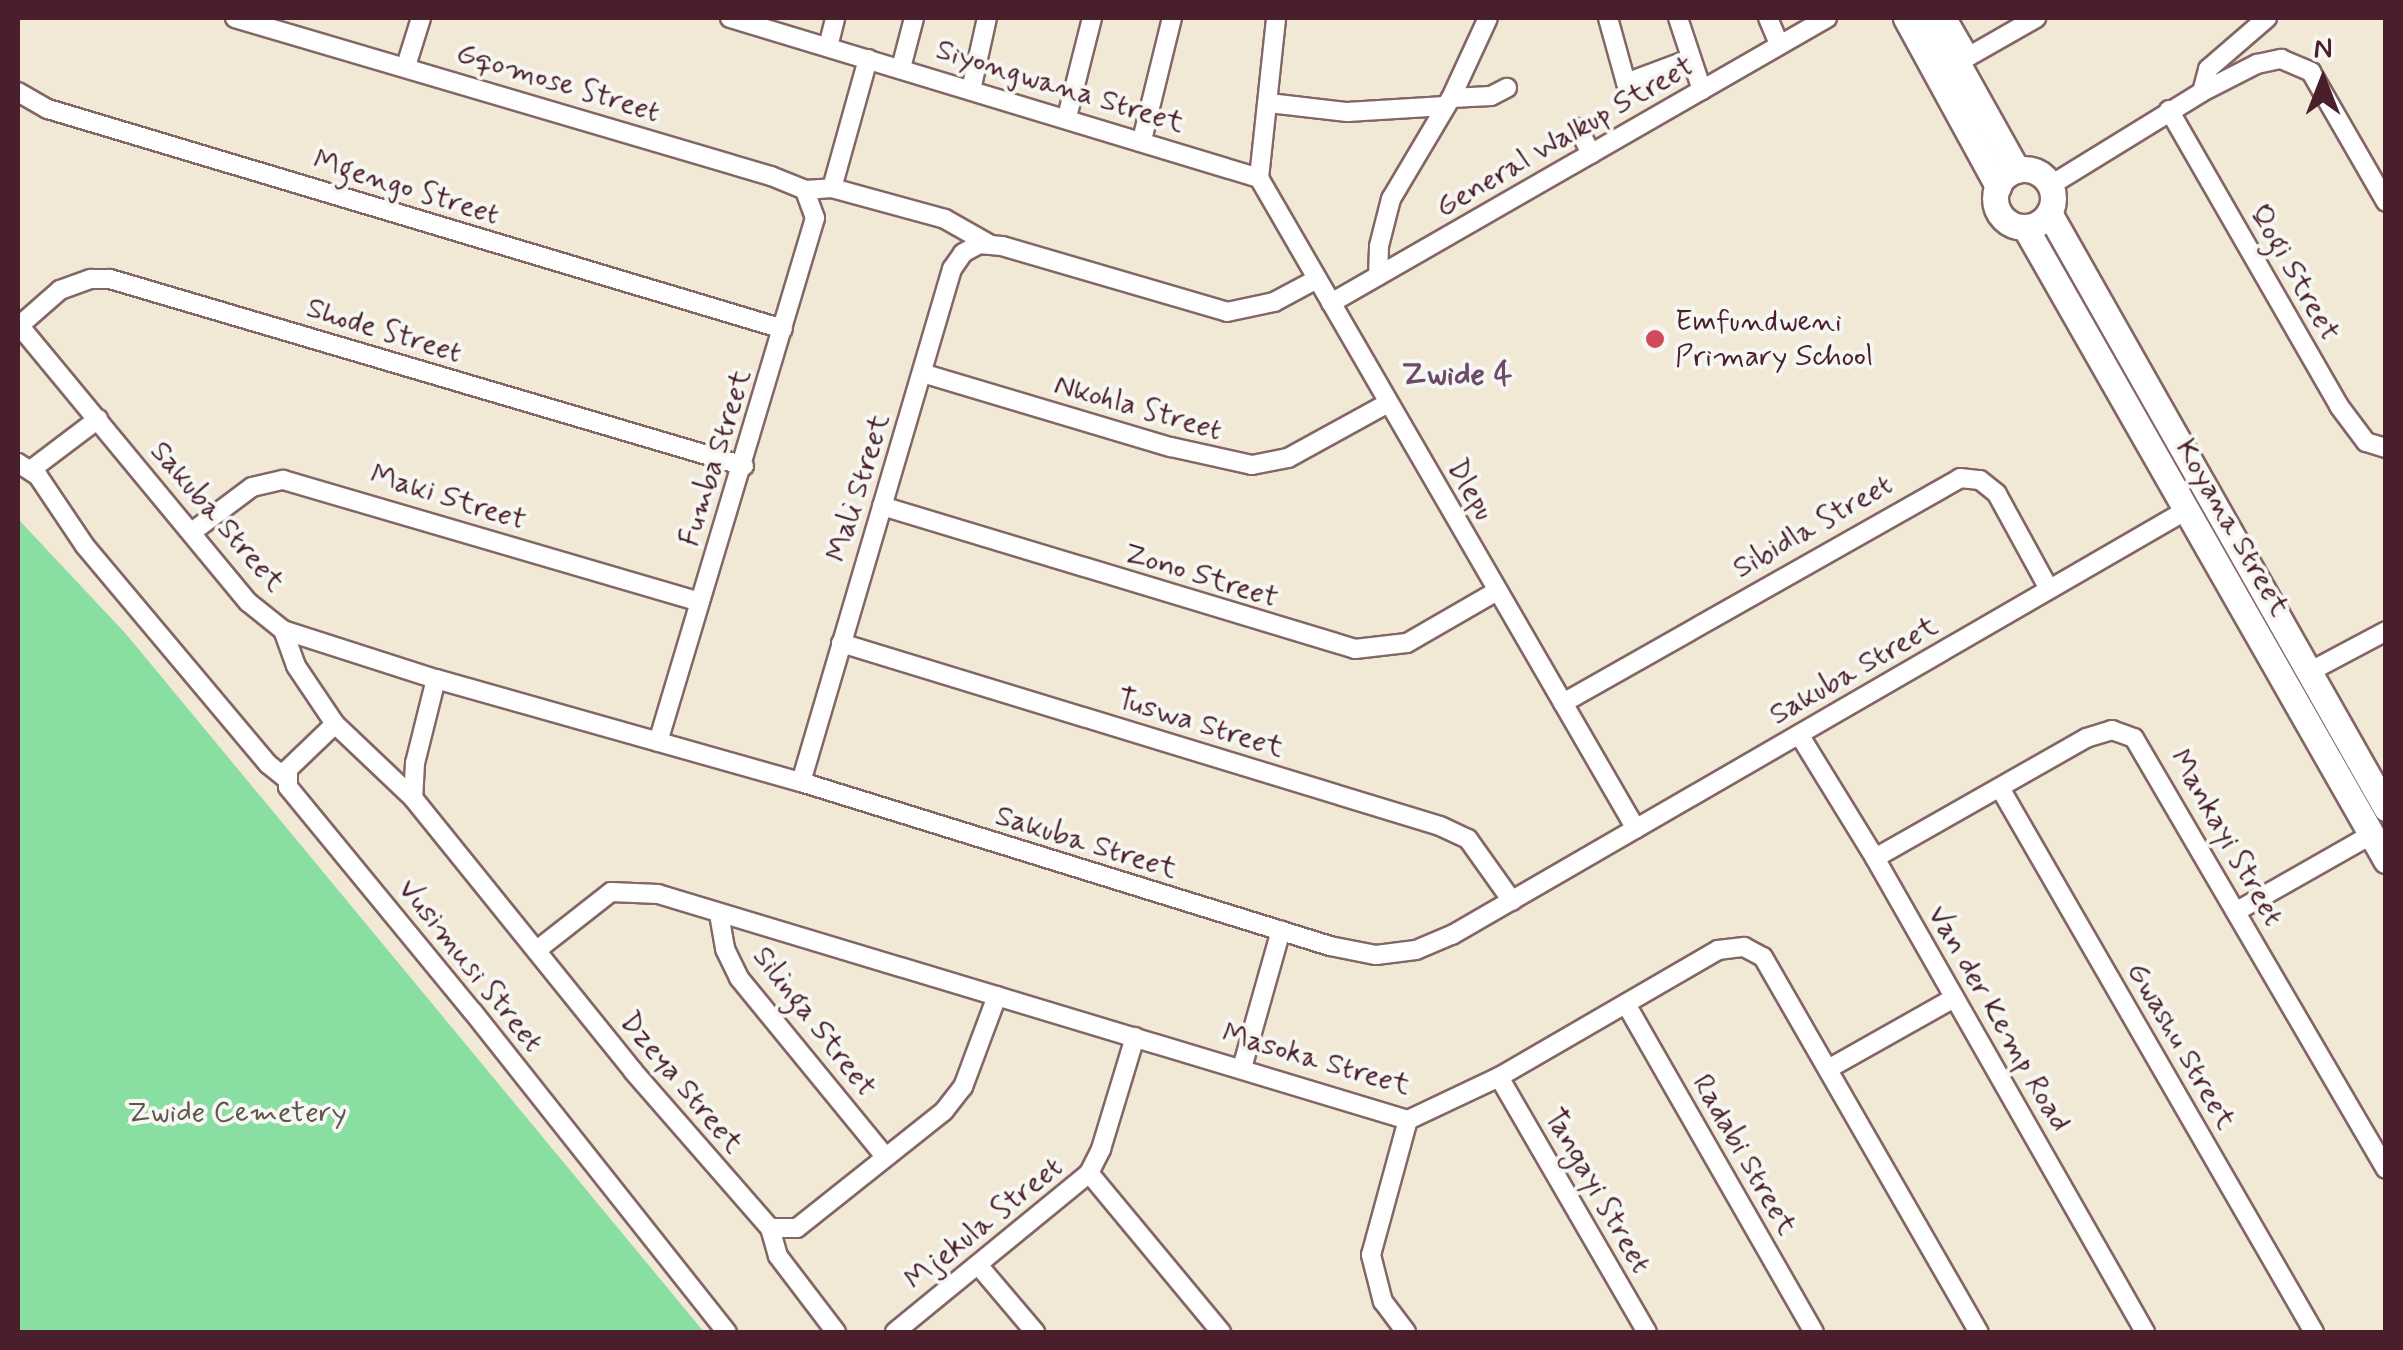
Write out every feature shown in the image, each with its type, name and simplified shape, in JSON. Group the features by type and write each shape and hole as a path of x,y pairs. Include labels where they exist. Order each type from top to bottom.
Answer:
{"main road":[{"name":"Koyana Street","path":"1906,18 2008,178"},
{"name":"Koyana Street","path":"1946,19 2008,178 2000,214 2025,227 2386,860"},
{"path":"2008,178 2036,172 2050,185 2049,214 2025,227"},
{"name":"Koyana Street","path":"2049,214 2386,808"}],"street":[{"name":"Gqomose Street","path":"236,18 406,66 804,190"},
{"path":"406,66 422,18"},
{"name":"Siyongwana Street","path":"730,18 758,21 1258,178"},
{"path":"828,46 835,18"},
{"path":"902,68 914,18"},
{"path":"970,90 987,18"},
{"path":"1067,117 1092,18"},
{"path":"1142,140 1172,18"},
{"path":"1258,178 1276,18"},
{"path":"1378,276 1379,246 1392,199 1448,102 1488,18"},
{"path":"1608,18 1618,86 1690,58"},
{"path":"1678,18 1702,90"},
{"path":"1768,18 1778,44"},
{"name":"General Walkup Street","path":"1331,303 1826,18"},
{"path":"1964,59 2036,18"},
{"path":"2202,92 2208,70 2267,18"},
{"path":"832,188 868,58"},
{"path":"2050,185 2169,110 2269,60 2302,65 2311,72 2386,202"},
{"path":"1269,102 1347,112 1492,96 1508,88"},
{"name":"Mgengo Street","path":"18,92 48,109 783,330"},
{"name":"Qogi Street","path":"2169,110 2339,406 2366,442 2386,448"},
{"path":"1578,128 1591,154"},
{"name":"Dlepu","path":"1258,178 1636,829"},
{"path":"804,190 832,188 945,219 995,245 1210,310 1258,308 1317,279"},
{"name":"Fumba Street","path":"658,742 744,466 815,218 804,190"},
{"name":"Mali Street","path":"800,782 952,269 969,248 995,245"},
{"name":"Shode Street","path":"18,325 60,290 91,278 110,279 744,466"},
{"name":"Sakuba Street","path":"18,325 248,602 284,630 436,679 800,782 1358,953 1400,952 1438,942 2185,511"},
{"name":"Nkohla Street","path":"922,372 1170,447 1252,466 1288,458 1388,402"},
{"path":"25,466 98,419"},
{"name":"Vusimusi Street","path":"25,466 85,546 256,750 285,778 323,832 474,1012 727,1332"},
{"name":"Sibidla Street","path":"1563,703 1960,478 1980,480 1998,494 2049,589"},
{"name":"Maki Street","path":"192,532 252,486 283,480 700,602"},
{"name":"Zono Street","path":"882,506 1355,650 1407,642 1497,591"},
{"path":"284,630 296,666 335,724 285,778"},
{"path":"2310,672 2386,631"},
{"name":"Tuswa Street","path":"841,643 1440,826 1468,840 1512,901"},
{"path":"413,798 415,763 436,679"},
{"name":"Dzeya Street","path":"335,724 413,798 457,858 537,950 632,1071 770,1228 778,1256 836,1332"},
{"name":"Mankayi Street","path":"1875,858 2086,738 2112,730 2127,734 2139,744 2386,1169"},
{"name":"Van der Kemp Road","path":"1800,736 1875,858 2145,1332"},
{"name":"Gwashu Street","path":"2000,788 2314,1332"},
{"path":"2237,910 2371,835"},
{"name":"Masoka Street","path":"537,950 612,892 658,894 1408,1120 1498,1076 1718,950 1744,947 1763,957 1979,1332"},
{"name":"Silinga Street","path":"719,914 725,949 739,978 884,1155"},
{"path":"1242,1068 1282,930"},
{"path":"770,1228 797,1228 944,1111 963,1087 996,996"},
{"path":"1828,1069 1954,998"},
{"name":"Radabi Street","path":"1626,1004 1814,1332"},
{"name":"Mjekula Street","path":"895,1332 1090,1172 1101,1150 1135,1037"},
{"name":"Tangayi Street","path":"1498,1076 1647,1332"},
{"path":"1406,1332 1383,1302 1371,1255 1408,1120"},
{"path":"1090,1172 1221,1332"},
{"path":"980,1266 1034,1332"}],"green space":[{"name":"Zwide Cemetery","path":"18,519 126,634 704,1332 18,1332"}],"place":[{"name":"Emfundweni Primary School","path":"1655,339"}],"district":[{"name":"Zwide 4","path":"1457,375"}]}
